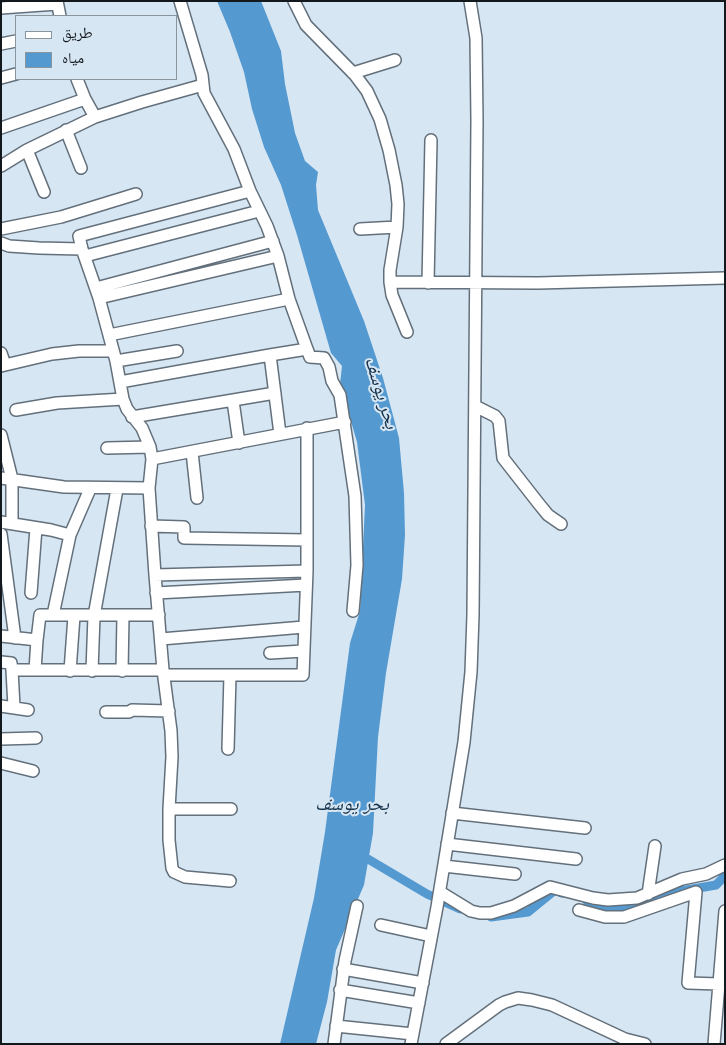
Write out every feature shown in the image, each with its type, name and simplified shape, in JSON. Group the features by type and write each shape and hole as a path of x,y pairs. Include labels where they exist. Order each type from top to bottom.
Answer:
{"street":[{"path":"180,1 202,75 206,97 234,149 250,192 273,241 289,298 310,357 321,357 327,360 332,381 340,395 355,496 356,565 353,611"},
{"path":"294,1 306,25 354,73 367,91 380,120 389,150 398,204 397,227 391,256 390,282 392,296 407,332"},
{"path":"336,1026 412,1039 437,908 464,742 471,672 476,284 476,38 470,1"},
{"path":"1,8 57,2 60,15"},
{"path":"178,28 188,25"},
{"path":"1,44 15,41"},
{"path":"354,73 395,60"},
{"path":"1,78 15,74"},
{"path":"77,80 84,99 95,118"},
{"path":"1,166 66,130 95,118 142,102 203,85"},
{"path":"1,128 84,99"},
{"path":"66,130 81,168"},
{"path":"428,283 431,140"},
{"path":"27,150 44,192"},
{"path":"230,881 196,879 180,875 174,872 170,861 169,809 172,757 151,526 149,488 152,460 150,447 142,428 132,417 123,399 115,356 98,293 79,236 250,192"},
{"path":"1,229 61,218 136,194"},
{"path":"1,243 9,246 83,252 260,211"},
{"path":"360,229 397,227"},
{"path":"98,293 273,241"},
{"path":"98,293 278,256"},
{"path":"390,282 476,284 725,278"},
{"path":"109,335 289,298"},
{"path":"120,382 307,349"},
{"path":"1,353 3,366 52,354 79,351 115,356 177,351"},
{"path":"270,355 280,434"},
{"path":"132,417 275,393"},
{"path":"16,410 57,403 123,399"},
{"path":"233,401 239,443"},
{"path":"475,406 494,416 499,421 503,458 548,515 561,524"},
{"path":"152,460 344,422"},
{"path":"12,670 122,671 230,675 303,674 302,651 307,572 307,428"},
{"path":"1,435 7,478 6,522 70,535"},
{"path":"107,448 150,447"},
{"path":"192,452 197,498"},
{"path":"7,478 90,489 149,488"},
{"path":"53,615 70,535 90,489"},
{"path":"92,671 94,616 117,489"},
{"path":"151,526 184,527 184,538 307,540"},
{"path":"31,593 36,528"},
{"path":"1,534 15,638"},
{"path":"155,575 307,572"},
{"path":"156,592 306,585"},
{"path":"35,670 39,616 159,615"},
{"path":"70,671 74,616"},
{"path":"122,671 123,616"},
{"path":"161,639 304,627"},
{"path":"1,636 37,640"},
{"path":"270,653 302,651"},
{"path":"1,662 11,663 14,707"},
{"path":"228,749 230,675"},
{"path":"1,706 28,710"},
{"path":"106,712 130,712 132,710 169,711"},
{"path":"1,739 36,738"},
{"path":"1,763 33,771"},
{"path":"169,809 231,809"},
{"path":"452,813 585,828"},
{"path":"447,844 576,859"},
{"path":"648,894 655,846"},
{"path":"439,893 471,911 491,914 514,906 550,887 593,898 608,900 630,899 648,894 682,879 706,874 725,864"},
{"path":"444,866 515,874"},
{"path":"579,910 605,917 624,917 696,892 688,983 719,984"},
{"path":"334,1044 343,969 358,906"},
{"path":"714,1044 725,911"},
{"path":"381,925 431,936"},
{"path":"343,969 423,983"},
{"path":"340,990 419,1003"},
{"path":"446,1044 498,1005 518,998 552,1005 625,1040 645,1044"}],"water":[{"name":"بحر يوسف","path":"217,1 261,1 281,51 285,84 295,133 305,161 318,172 316,185 318,210 364,321 383,378 399,438 404,493 405,535 402,579 386,673 378,737 373,833 364,885 336,950 327,1002 316,1044 280,1044 314,898 325,832 350,643 360,611 365,505 357,442 340,384 342,366 331,353 281,185 264,147 252,109 244,72"}],"waterway":[{"path":"368,859 427,894 460,909"},
{"path":"587,901 615,910 669,893 716,885 725,876"},
{"path":"491,917 528,912 555,890 562,893"}]}
